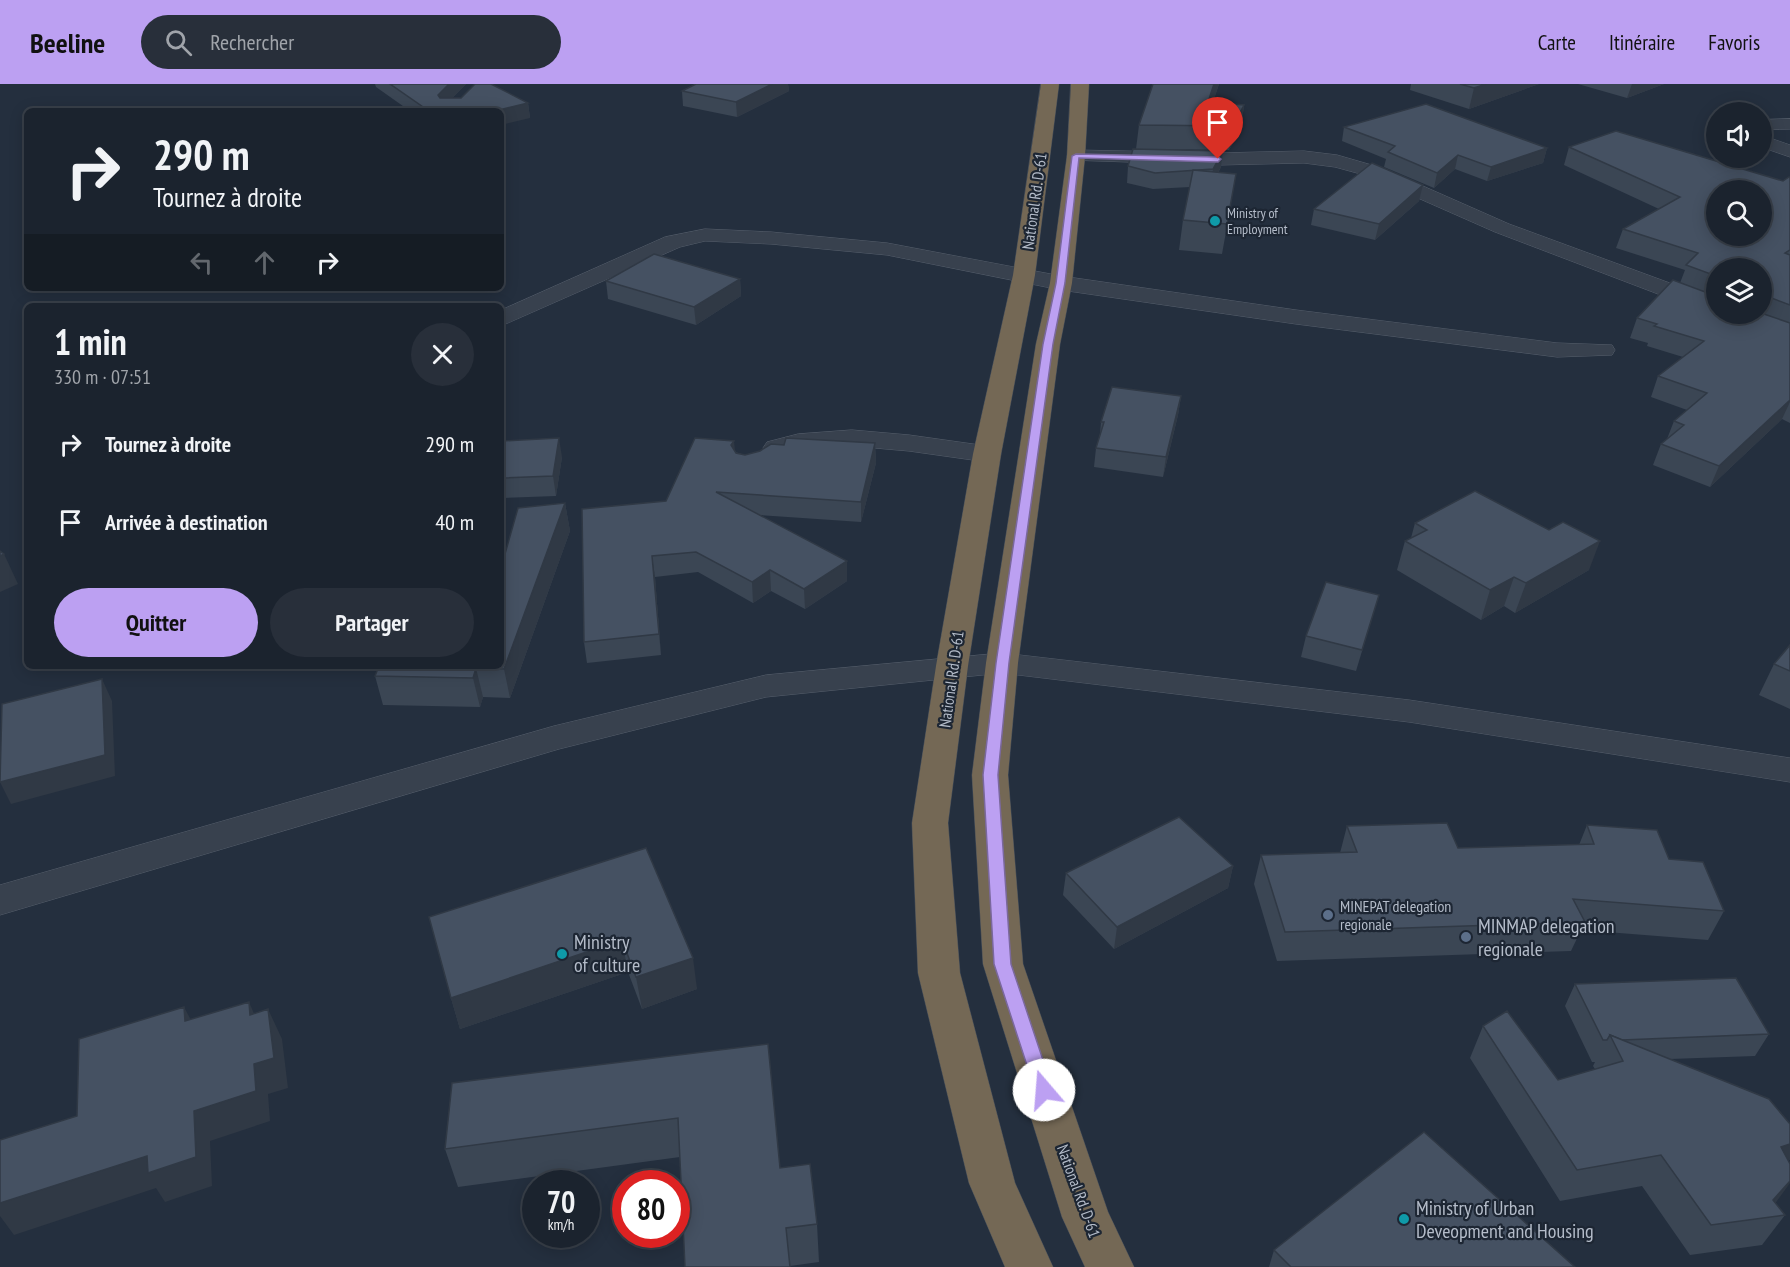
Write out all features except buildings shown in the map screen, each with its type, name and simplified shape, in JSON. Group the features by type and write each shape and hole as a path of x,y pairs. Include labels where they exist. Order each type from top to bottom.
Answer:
{"highway":[{"name":"National Rd. D-61","path":"1029,1267 992,1184 939,973 930,823 952,666 987,454 1024,275 1050,84"},
{"name":"National Rd. D-61","path":"1080,84 1076,156 1060,283 1048,344 1002,663 990,775 1003,964 1086,1217 1110,1267"}],"street":[{"path":"1772,124 1790,123"},
{"path":"1772,145 1790,151"},
{"path":"1076,156 1304,158 1337,161 1375,172 1502,228 1706,304"},
{"path":"504,319 674,243 705,236 771,238 887,249 1060,283 1514,345 1557,350 1603,350"},
{"path":"758,459 777,447 827,438 907,442 987,454"},
{"path":"0,900 554,738 766,686 952,666 1002,663 1409,711 1790,770"}],"place":[{"name":"Ministry of Employment","path":"1215,221"},
{"name":"MINEPAT delegation regionale","path":"1328,915"},
{"name":"MINMAP delegation regionale","path":"1466,937"},
{"name":"Ministry of culture","path":"562,954"},
{"name":"Ministry of Urban Deveopment and Housing","path":"1404,1219"}],"route":[{"path":"1044,1090 1003,964 990,775 1002,663 1048,344 1060,283 1076,156 1218,159"}]}
